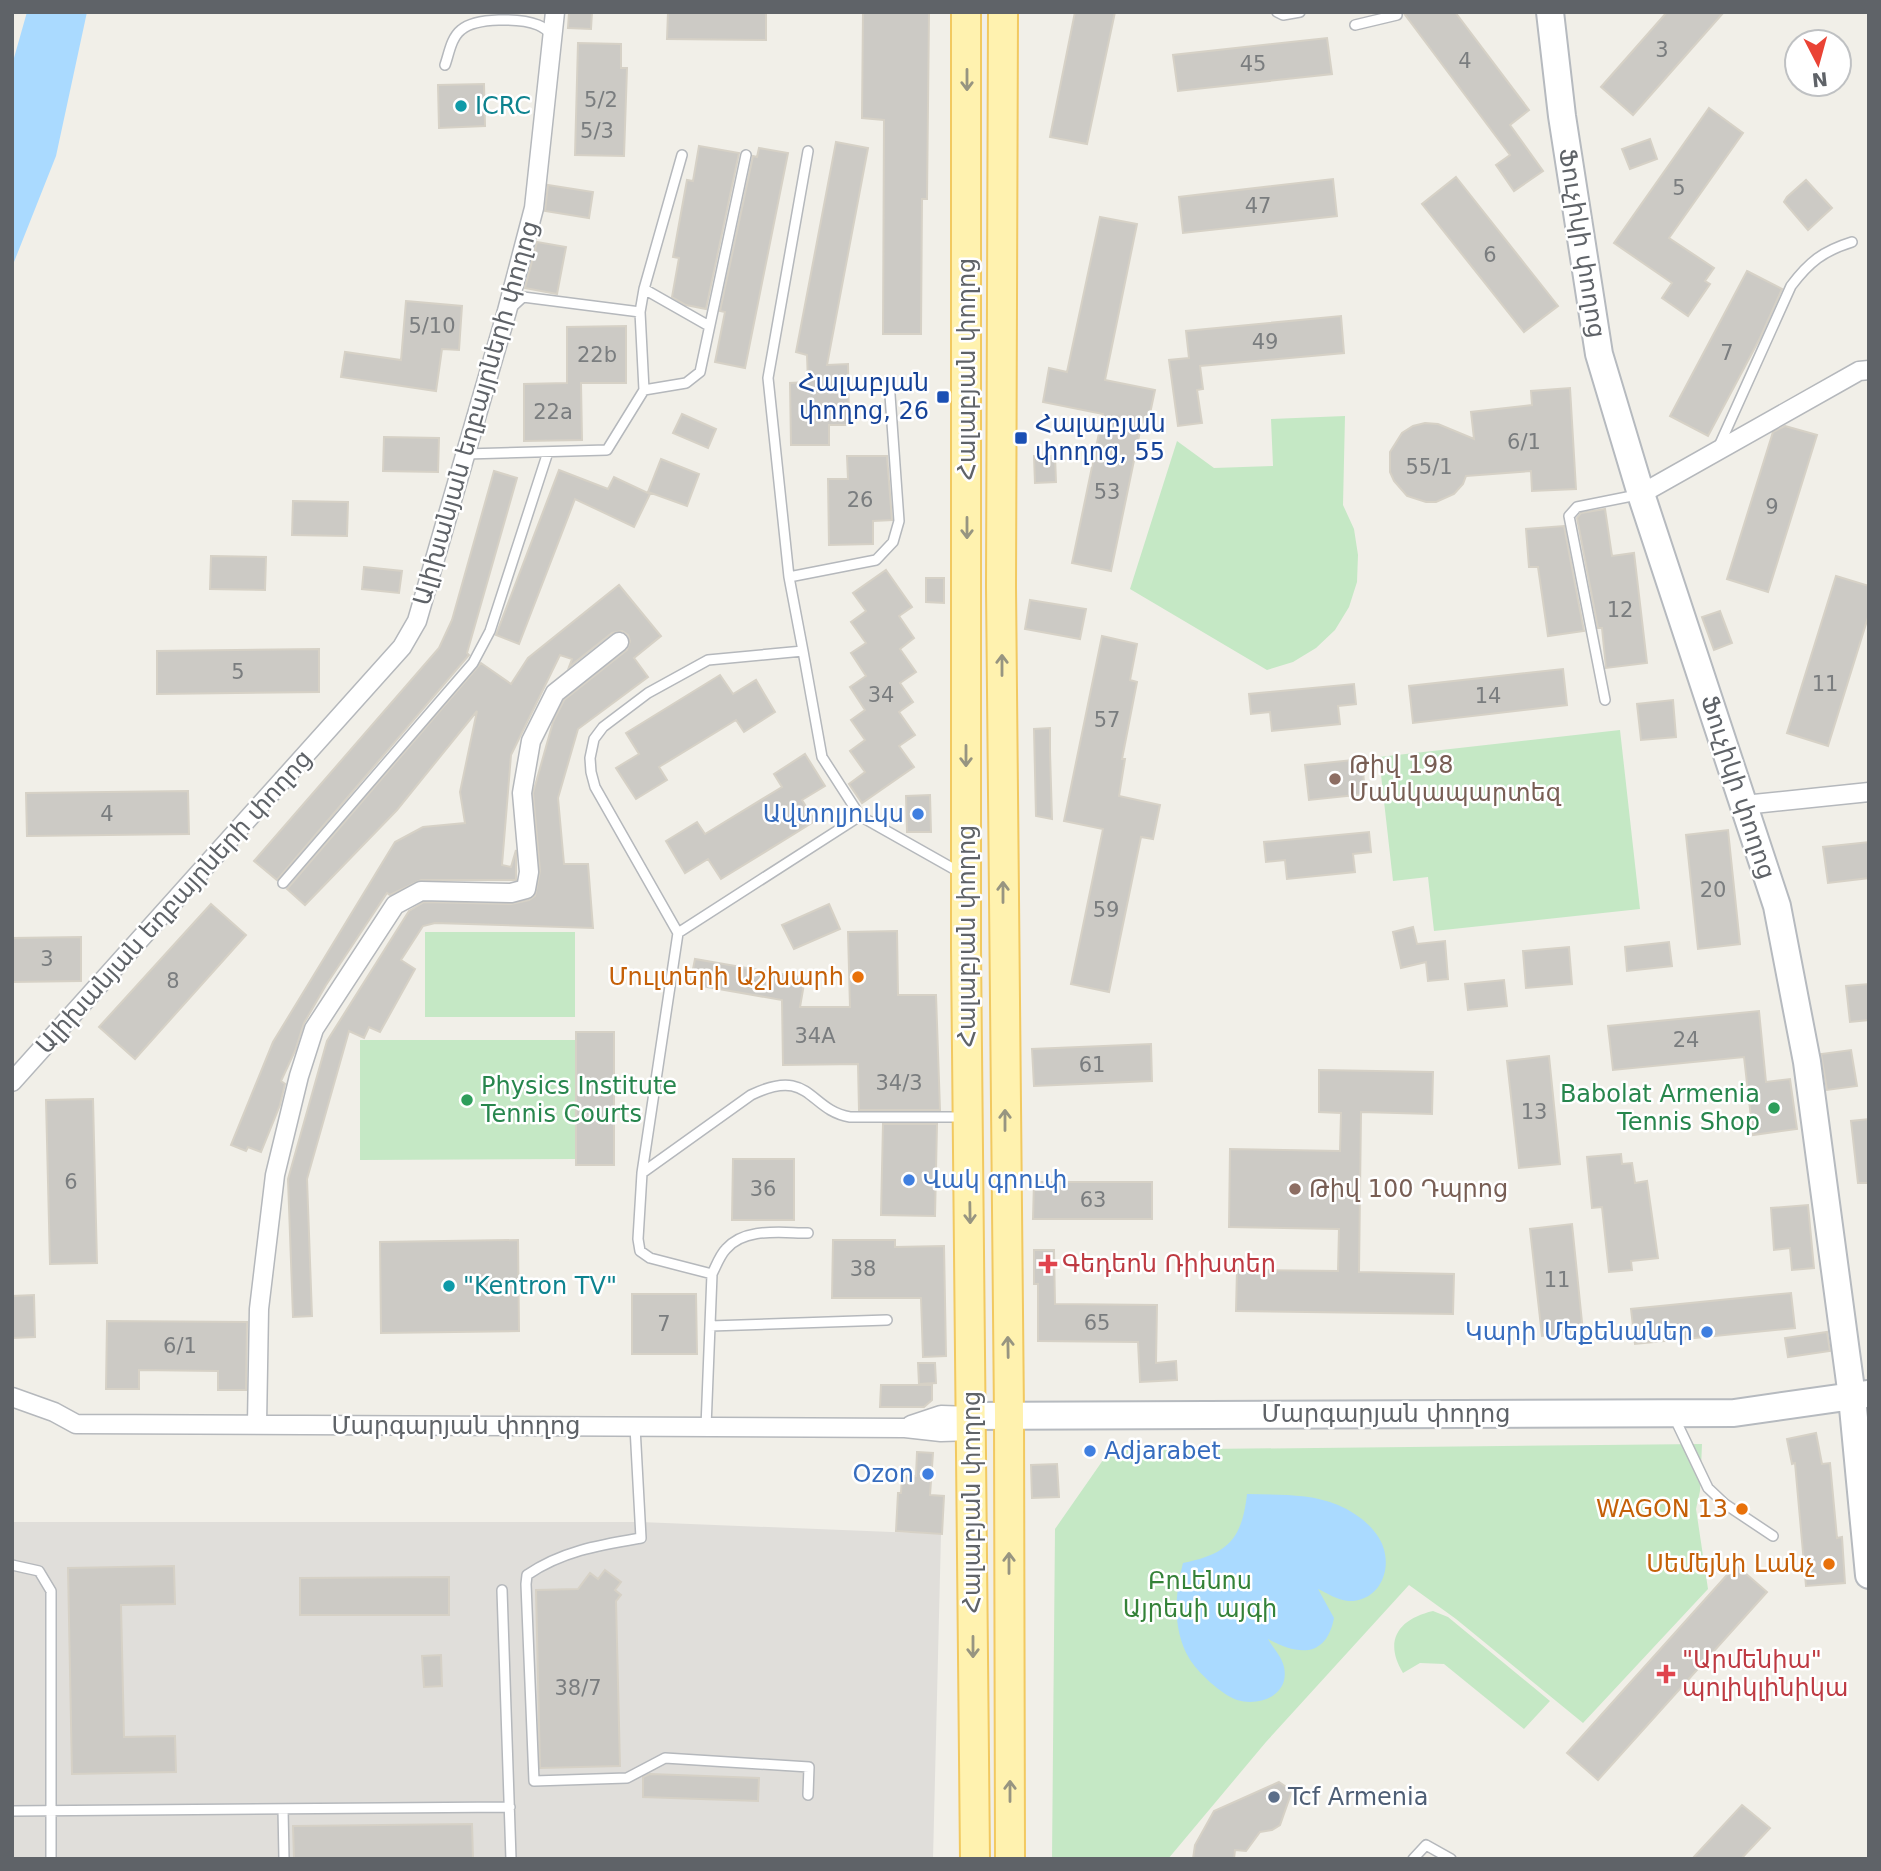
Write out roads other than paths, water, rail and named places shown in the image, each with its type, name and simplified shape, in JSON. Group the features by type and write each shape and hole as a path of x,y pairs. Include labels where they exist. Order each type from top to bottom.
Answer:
{"main road":[{"name":"Հալաբյան փողոց","path":"967,12 966,876 975,1859"},
{"name":"Հալաբյան փողոց","path":"1003,12 1001,600 1009,1423 1010,1859"},
{"name":"Ֆուչիկի փողոց","path":"1550,12 1562,116 1599,355 1641,494 1777,906 1807,1062 1861,1398 1869,1575"},
{"path":"967,151 982,163 995,160 1002,149"},
{"name":"Մարգարյան փողոց","path":"972,1424 1734,1413 1861,1398"},
{"name":"Մարգարյան փողոց","path":"1009,1423 1553,1427 1735,1418 1861,1398"}],"street":[{"name":"Ալիխանյան եղբայրների փողոց","path":"12,1082 402,646 417,621 534,208 555,12"},
{"path":"1641,494 1859,371 1869,370"},
{"path":"257,1424 259,1309 275,1175 299,1076 314,1029 395,905 421,891 511,892 526,889 529,872 522,793 531,741 555,692 619,642"},
{"path":"1744,805 1869,792"},
{"name":"Մարգարյան փողոց","path":"12,1397 54,1412 76,1424 905,1427 941,1415 972,1424"}],"lane":[{"path":"1277,12 1283,15 1300,12"},
{"path":"1355,25 1397,15"},
{"path":"445,65 452,43 461,30 479,22 518,20 540,25 554,36"},
{"path":"808,151 768,378 789,576 822,757 860,816 966,876"},
{"path":"466,454 607,450 644,390 640,312 681,155"},
{"path":"644,390 686,383 700,372 746,155"},
{"path":"1717,451 1791,286 1807,264 1832,248 1852,242"},
{"path":"644,289 709,326"},
{"path":"507,311 523,297 640,312"},
{"path":"789,576 876,560 893,542 899,522 889,381"},
{"path":"283,883 473,663 490,631 548,452"},
{"path":"1605,700 1569,516 1577,507 1641,494"},
{"path":"712,1274 650,1258 640,1251 638,1238 642,1173 678,933 595,787 590,758 594,739 603,727 648,693 708,660 803,650"},
{"path":"678,933 860,816"},
{"path":"642,1173 751,1095 768,1087 791,1086 805,1090 842,1116 968,1117"},
{"path":"706,1427 712,1274 725,1249 751,1234 807,1233"},
{"path":"710,1326 887,1320"},
{"path":"1676,1421 1709,1488 1725,1504 1773,1536"},
{"path":"635,1427 640,1538 583,1548 547,1562 527,1574 534,1781 627,1778 665,1758 809,1767 808,1795"},
{"path":"12,1565 39,1571 51,1591 51,1859"},
{"path":"502,1590 511,1859"},
{"path":"12,1811 510,1807"},
{"path":"283,1809 284,1859"},
{"path":"1413,1859 1426,1845 1451,1859"}],"water":[{"path":"27,12 87,12 56,156 12,267 12,65"},
{"path":"1247,1494 1305,1497 1338,1505 1371,1528 1384,1548 1386,1559 1382,1580 1377,1588 1360,1600 1336,1598 1318,1589 1334,1618 1330,1631 1317,1647 1300,1650 1268,1639 1281,1660 1285,1677 1278,1692 1255,1702 1231,1697 1198,1670 1184,1647 1177,1611 1183,1563 1211,1555 1230,1542 1241,1522"}],"place":[{"name":"ICRC","path":"461,106"},
{"name":"Հալաբյան փողոց, 26","path":"943,397"},
{"name":"Հալաբյան փողոց, 55","path":"1021,438"},
{"name":"Թիվ 198 Մանկապարտեզ","path":"1335,779"},
{"name":"Ավտոլյուկս","path":"918,814"},
{"name":"Մուլտերի Աշխարհ","path":"858,977"},
{"name":"Physics Institute Tennis Courts","path":"467,1100"},
{"name":"Babolat Armenia Tennis Shop","path":"1774,1108"},
{"name":"Վակ գրուփ","path":"909,1180"},
{"name":"Թիվ 100 Դպրոց","path":"1295,1189"},
{"name":"Գեդեոն Ռիխտեր","path":"1048,1264"},
{"name":"\"Kentron TV\"","path":"449,1286"},
{"name":"Կարի Մեքենաներ","path":"1707,1332"},
{"name":"Adjarabet","path":"1090,1451"},
{"name":"Ozon","path":"928,1474"},
{"name":"WAGON 13","path":"1742,1509"},
{"name":"Սեմեյնի Լանչ","path":"1829,1564"},
{"name":"\"Արմենիա\" պոլիկլինիկա","path":"1666,1674"},
{"name":"Tcf Armenia","path":"1274,1797"}],"park label":[{"name":"Բուենոս Այրեսի այգի","path":"1200,1595"}]}
